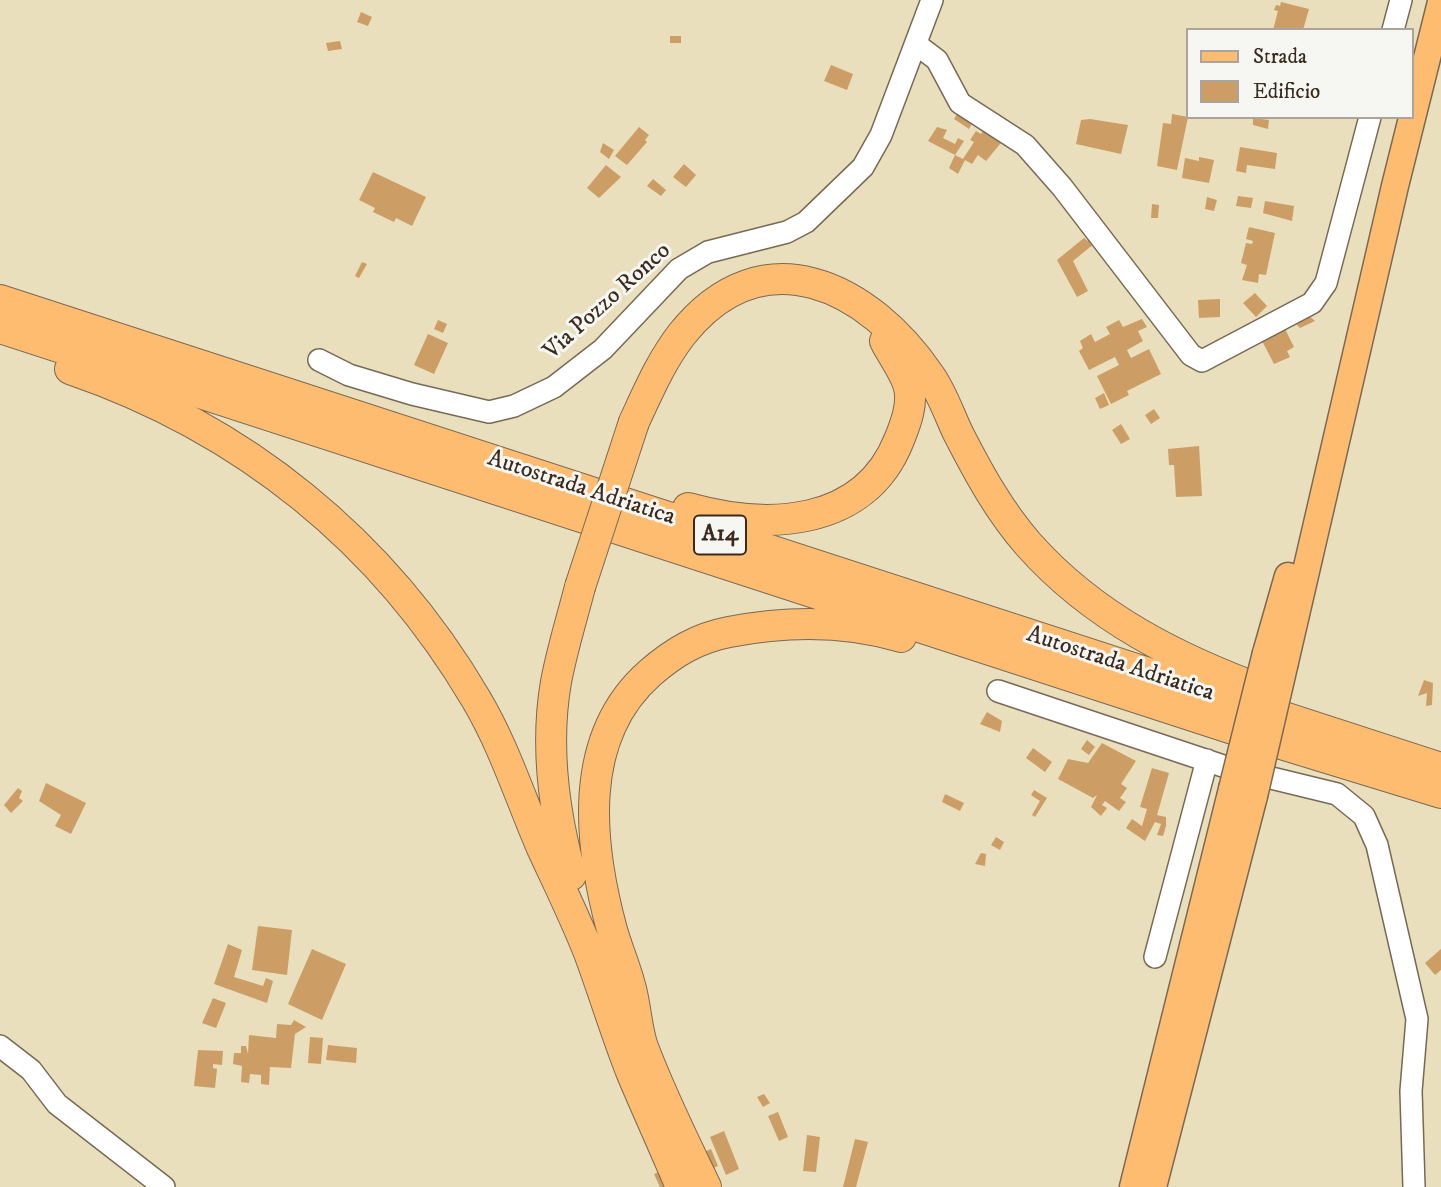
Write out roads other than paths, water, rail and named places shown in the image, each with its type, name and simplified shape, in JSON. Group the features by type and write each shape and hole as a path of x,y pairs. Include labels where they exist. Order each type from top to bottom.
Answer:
{"highway":[{"path":"681,1187 596,950 560,836 551,737 556,682 580,587 634,422 654,376 682,334 703,312 754,282 778,278 811,281 843,293 867,307 902,340 931,377 992,498 1029,545 1083,597 1147,641 1199,666 1441,756"},
{"name":"Autostrada Adriatica","path":"0,300 1441,768"},
{"path":"397,428 709,514 776,520 815,516 850,499 880,477 909,416 909,386 867,307"},
{"name":"Autostrada Adriatica","path":"0,328 1242,732 1441,793"},
{"path":"0,346 75,371 222,439 298,489 373,560 429,630 477,700 637,1059 706,1187"},
{"path":"637,1059 597,860 593,822 597,770 606,737 621,707 640,682 682,649 707,636 791,623 837,625 885,632 1089,695 1242,732"}],"main road":[{"path":"1413,112 1441,2"},
{"path":"1153,1187 1243,793 1411,119"},
{"path":"1133,1187 1243,793"}],"street":[{"name":"Via Pozzo Ronco","path":"319,360 349,375 412,394 489,412 514,406 554,387 603,349 679,269 708,252 787,232 806,222 863,167 881,135 932,0"},
{"path":"1394,28 1401,0"},
{"path":"916,44 937,60 960,103 1025,145 1062,187 1191,355 1202,361 1312,303 1326,283 1369,119"},
{"path":"998,691 1207,760 1336,794 1358,808 1371,827 1417,1019 1411,1091 1414,1187"},
{"path":"1155,957 1207,760"},
{"path":"0,1045 31,1070 57,1104 164,1187"}]}
